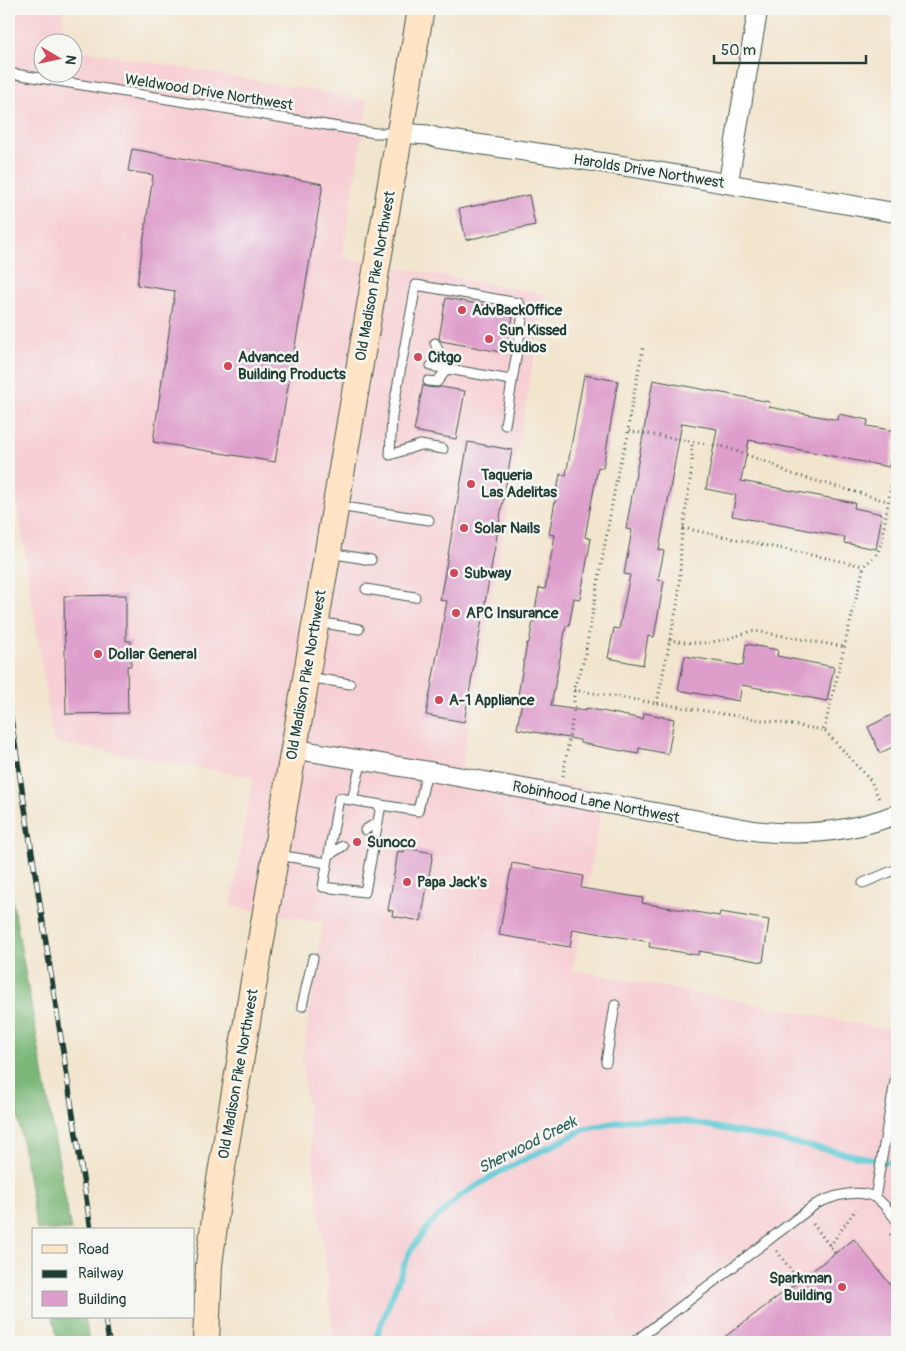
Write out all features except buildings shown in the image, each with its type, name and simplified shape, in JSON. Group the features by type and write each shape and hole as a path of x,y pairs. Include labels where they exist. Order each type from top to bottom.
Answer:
{"main road":[{"name":"Old Madison Pike Northwest","path":"206,1342 206,1294 214,1214 421,9"}],"street":[{"path":"728,184 758,9"},
{"name":"Harolds Drive Northwest","path":"400,133 428,134 437,138 897,213"},
{"name":"Robinhood Lane Northwest","path":"294,749 427,771 732,828 774,833 820,833 860,826 892,816"}],"lane":[{"name":"Weldwood Drive Northwest","path":"15,74 375,133 400,133"},
{"path":"443,449 420,445 390,454 392,416 403,376 416,284 519,304 523,314 505,425"},
{"path":"434,343 447,369"},
{"path":"431,366 511,380"},
{"path":"428,381 437,382 447,369"},
{"path":"336,505 430,520"},
{"path":"328,552 371,560"},
{"path":"366,589 415,597"},
{"path":"316,621 359,629"},
{"path":"306,676 350,684"},
{"path":"352,800 362,760"},
{"path":"381,805 365,892 323,887 339,798 418,811 427,771"},
{"path":"365,830 378,822"},
{"path":"276,855 328,859 342,846"},
{"path":"863,883 897,869"},
{"path":"302,1006 313,958"},
{"path":"606,1062 616,1005"},
{"path":"875,1198 897,1069"},
{"path":"634,1342 816,1204 832,1196 863,1194 875,1198 885,1206 897,1221"}],"path":[{"path":"560,796 574,709 574,690 584,660 619,466 629,431 629,419 643,348"},
{"path":"629,431 731,449 772,464 789,473 887,501"},
{"path":"657,703 678,602 680,552 692,467 692,442"},
{"path":"824,730 864,566 880,549 897,451"},
{"path":"683,528 864,566"},
{"path":"669,640 710,643 755,631 845,647"},
{"path":"574,690 824,730 871,781 892,816"},
{"path":"830,1246 858,1209 846,1208"},
{"path":"805,1229 819,1218"},
{"path":"812,1224 835,1253"},
{"path":"887,1230 897,1243"},
{"path":"772,1254 784,1245"},
{"path":"777,1251 799,1281"}],"shaded area":[{"path":"9,9 62,9 65,32 32,32 32,82 82,82 82,51 368,100 342,258 545,294 462,767 604,791 573,970 897,1031 897,1342 334,1342 302,1058 323,923 231,906 253,777 53,742 9,444"}],"green space":[{"path":"9,881 71,1228 37,1228 9,1063"},
{"path":"53,1318 85,1318 89,1342 58,1342"}],"waterway":[{"name":"Sherwood Creek","path":"374,1342 410,1251 431,1223 460,1196 496,1174 585,1129 629,1120 685,1121 897,1164"}],"railway":[{"path":"9,706 91,1228"},
{"path":"105,1318 109,1342"}],"place":[{"name":"AdvBackOffice","path":"462,310"},
{"name":"Sun Kissed Studios","path":"489,339"},
{"name":"Citgo","path":"418,357"},
{"name":"Advanced Building Products","path":"228,366"},
{"name":"Taqueria Las Adelitas","path":"471,484"},
{"name":"Solar Nails","path":"464,528"},
{"name":"Subway","path":"454,573"},
{"name":"APC Insurance","path":"456,613"},
{"name":"Dollar General","path":"98,654"},
{"name":"A-1 Appliance","path":"439,700"},
{"name":"Sunoco","path":"357,842"},
{"name":"Papa Jack's","path":"407,882"},
{"name":"Sparkman Building","path":"842,1287"}]}
